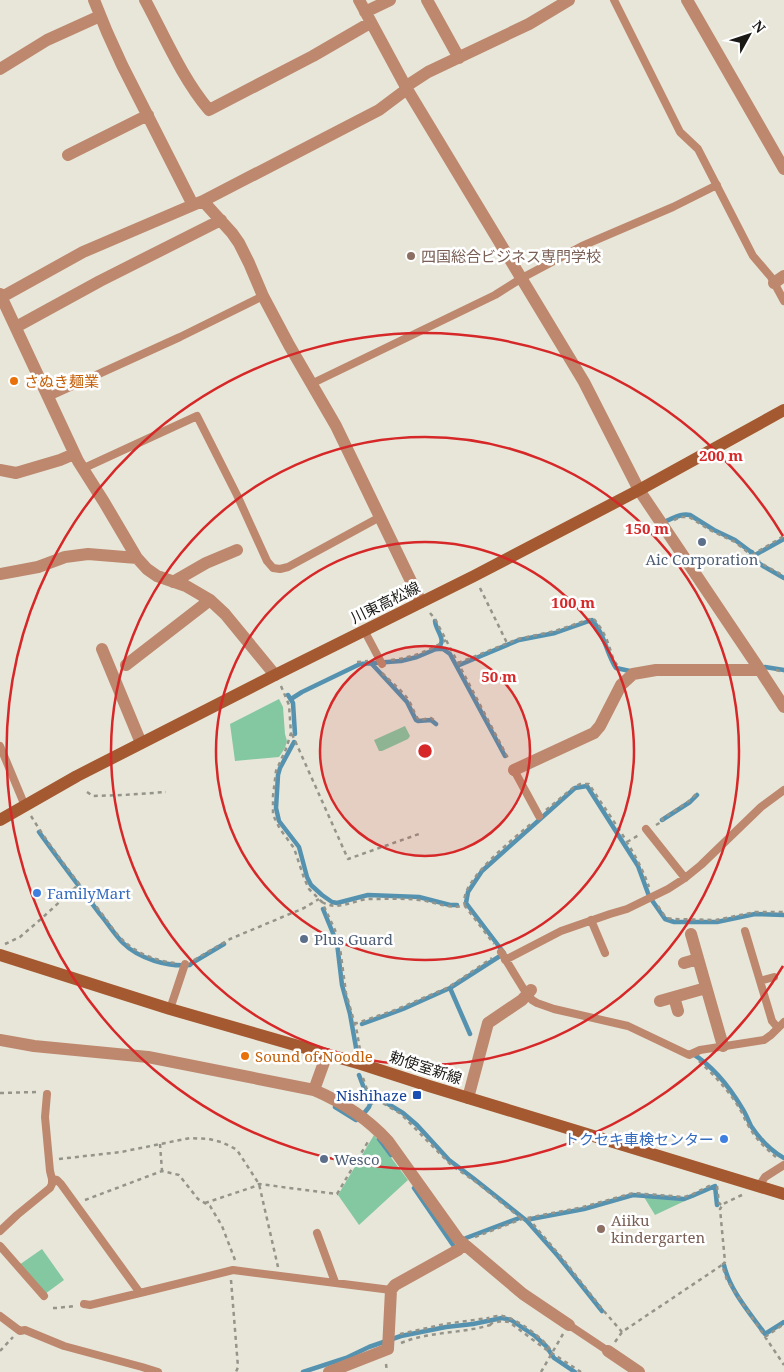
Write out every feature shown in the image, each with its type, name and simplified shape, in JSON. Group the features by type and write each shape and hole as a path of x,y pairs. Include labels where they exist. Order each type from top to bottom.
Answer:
{"main road":[{"name":"川東高松線","path":"0,820 77,776 276,674 474,576 639,490 784,410"},
{"name":"勅使室新線","path":"0,955 170,1009 327,1054 784,1194"}],"street":[{"path":"145,0 175,57 199,98 209,110 313,56 368,18 390,0"},
{"path":"359,0 406,88 584,382 639,490 784,708"},
{"path":"427,0 459,58"},
{"path":"276,674 225,614 210,600 186,586 157,576 137,558 74,454 1,296 83,252 198,203 379,110 428,72 528,24 569,0"},
{"path":"687,0 784,169"},
{"path":"0,69 98,5 122,65 198,203 221,220 239,243 263,296 336,426 420,602"},
{"path":"68,155 148,115"},
{"path":"16,327 100,281 221,220"},
{"path":"0,470 16,473 74,454"},
{"path":"173,582 206,563 237,550"},
{"path":"0,574 38,567 65,557 88,554 137,558"},
{"path":"126,665 210,600"},
{"path":"102,649 141,743"},
{"path":"514,770 594,733 600,726 617,691 630,675 656,670 760,670"},
{"path":"691,934 723,1046"},
{"path":"684,963 698,959"},
{"path":"660,1001 706,988"},
{"path":"468,1098 488,1024 522,1000 529,992"},
{"path":"674,997 678,1011"},
{"path":"0,1040 34,1046 148,1057 314,1090 327,1096 361,1116 377,1128 388,1140 458,1239 523,1294 569,1325"},
{"path":"314,1090 327,1054"},
{"path":"330,1372 389,1342 391,1290 395,1285 458,1250 464,1244"},
{"path":"608,1351 639,1372"}],"lane":[{"path":"614,0 680,132 698,148 753,256 779,280 784,301"},
{"path":"311,384 477,304 582,246 717,186"},
{"path":"48,397 180,337 263,296"},
{"path":"82,469 197,416 272,568 280,570 288,567 380,517"},
{"path":"364,630 381,666"},
{"path":"0,746 25,806"},
{"path":"514,770 539,816"},
{"path":"505,960 561,931 627,909 668,889 685,878 728,841 761,807 784,790"},
{"path":"646,829 685,878"},
{"path":"591,920 605,953"},
{"path":"500,952 537,1003 554,1009 628,1026 689,1055 700,1050 764,1040 781,1025 772,1021 745,931"},
{"path":"170,1009 185,964"},
{"path":"760,981 774,977"},
{"path":"0,1231 50,1188 52,1184 45,1117 47,1094"},
{"path":"759,1186 765,1177 784,1165"},
{"path":"52,1179 57,1180 76,1203 140,1293"},
{"path":"317,1233 335,1282"},
{"path":"0,1246 44,1296"},
{"path":"84,1304 90,1305 230,1271 391,1290"},
{"path":"0,1316 20,1331 25,1330 64,1346 142,1366 158,1372"},
{"path":"569,1325 608,1351"}],"path":[{"path":"663,525 682,516 689,517 735,542 764,564 784,576"},
{"path":"752,555 784,536"},
{"path":"474,576 507,643"},
{"path":"420,602 436,619 514,770"},
{"path":"458,663 518,638 554,631 593,618 600,626 613,660 617,666 630,675"},
{"path":"357,662 381,666 397,659 416,655 446,640"},
{"path":"381,666 409,701 416,718 419,720 430,718 437,722"},
{"path":"276,674 288,704 291,733 348,859 419,834"},
{"path":"205,1204 259,1184 338,1194 377,1128 370,1115 372,1104 361,1072 358,1040 346,993 340,948 331,920 320,901 309,889 294,848 280,830 274,815 273,796 276,771 291,733"},
{"path":"354,1024 402,1007 449,987 500,952 465,906 466,892 480,869 574,786 580,784 588,784 627,842 640,864 653,897 666,918 716,920 755,912 784,912"},
{"path":"87,792 93,796 166,792"},
{"path":"664,822 662,819 696,794"},
{"path":"25,806 41,832 79,884 125,942 140,952 156,959 189,963 230,938 320,901"},
{"path":"0,955 4,944 20,937 79,884"},
{"path":"320,901 327,905 338,906 368,898 418,900 449,907 465,906"},
{"path":"689,1055 699,1061 715,1076 742,1112 755,1137 778,1158"},
{"path":"0,1093 39,1092 47,1094"},
{"path":"369,1096 401,1114 451,1165 476,1182 522,1219"},
{"path":"49,1160 121,1152 190,1138 221,1142 237,1150 259,1184 280,1276"},
{"path":"160,1144 162,1171"},
{"path":"76,1203 162,1171 179,1176 198,1199 210,1206 222,1226 240,1271"},
{"path":"464,1244 467,1240 522,1219 584,1207 633,1193 684,1197 717,1182 719,1203 722,1205 720,1214 725,1262 622,1332 608,1351"},
{"path":"722,1205 759,1186"},
{"path":"528,1218 622,1332"},
{"path":"722,1265 727,1280 784,1365"},
{"path":"230,1271 238,1367 236,1372"},
{"path":"53,1308 84,1304"},
{"path":"389,1342 445,1324 499,1316 512,1318 536,1334 551,1348 552,1353"},
{"path":"488,1318 490,1325"},
{"path":"389,1342 405,1342 431,1334 476,1329 499,1321 509,1322 581,1372"},
{"path":"765,1336 784,1324"},
{"path":"541,1372 569,1325"},
{"path":"0,1351 20,1331"}],"green space":[{"path":"279,699 283,707 287,741 279,757 235,761 230,724"},
{"path":"405,726 410,736 408,739 379,751 374,740"},
{"path":"374,1135 408,1180 359,1225 338,1195"},
{"path":"644,1197 684,1199 691,1198 655,1215"},
{"path":"42,1249 64,1280 45,1294 19,1265"}],"waterway":[{"path":"666,521 681,515 690,515 735,540 755,555 784,539"},
{"path":"752,552 750,557 784,578"},
{"path":"457,666 519,640 555,633 592,620 600,631 616,668 630,671"},
{"path":"435,621 441,639 440,646 437,649"},
{"path":"291,699 360,664 401,661 436,649 443,649 450,654 505,756"},
{"path":"371,663 407,702 416,720 431,720 436,724"},
{"path":"765,667 784,670"},
{"path":"288,695 293,703 295,734"},
{"path":"294,742 278,775 276,808 279,821 299,847 311,885 332,902 337,903 368,895 419,897 457,905"},
{"path":"504,953 466,903 468,892 482,871 575,788 587,786 638,866 649,896 665,919 674,922 717,922 755,914 784,915"},
{"path":"662,820 690,802 697,795"},
{"path":"39,832 117,936 130,949 154,961 172,965 190,965 224,944"},
{"path":"323,909 337,943 342,985 350,1014 357,1053"},
{"path":"362,1024 403,1009 450,988 500,956"},
{"path":"450,988 470,1034"},
{"path":"693,1054 721,1078 745,1112 751,1126 758,1135 770,1148 784,1158"},
{"path":"359,1075 370,1104 365,1112"},
{"path":"366,1094 370,1093 403,1113 417,1125 449,1160 527,1221 602,1311"},
{"path":"335,1107 356,1120"},
{"path":"379,1139 391,1155"},
{"path":"527,1221 584,1209 633,1195 684,1199 715,1186 717,1205"},
{"path":"414,1188 455,1248"},
{"path":"466,1238 522,1217"},
{"path":"724,1265 736,1293 765,1334 784,1322"},
{"path":"303,1372 346,1358 369,1347 401,1336 502,1318 511,1320 535,1336 546,1346 554,1358 575,1372"}],"place":[{"name":"四国総合ビジネス専門学校","path":"411,256"},
{"name":"さぬき麺業","path":"14,381"},
{"name":"Aic Corporation","path":"702,542"},
{"name":"FamilyMart","path":"37,893"},
{"name":"Plus Guard","path":"304,939"},
{"name":"Sound of Noodle","path":"245,1056"},
{"name":"Nishihaze","path":"417,1095"},
{"name":"トクセキ車検センター","path":"724,1139"},
{"name":"Wesco","path":"324,1159"},
{"name":"Aiiku kindergarten","path":"601,1229"}]}
